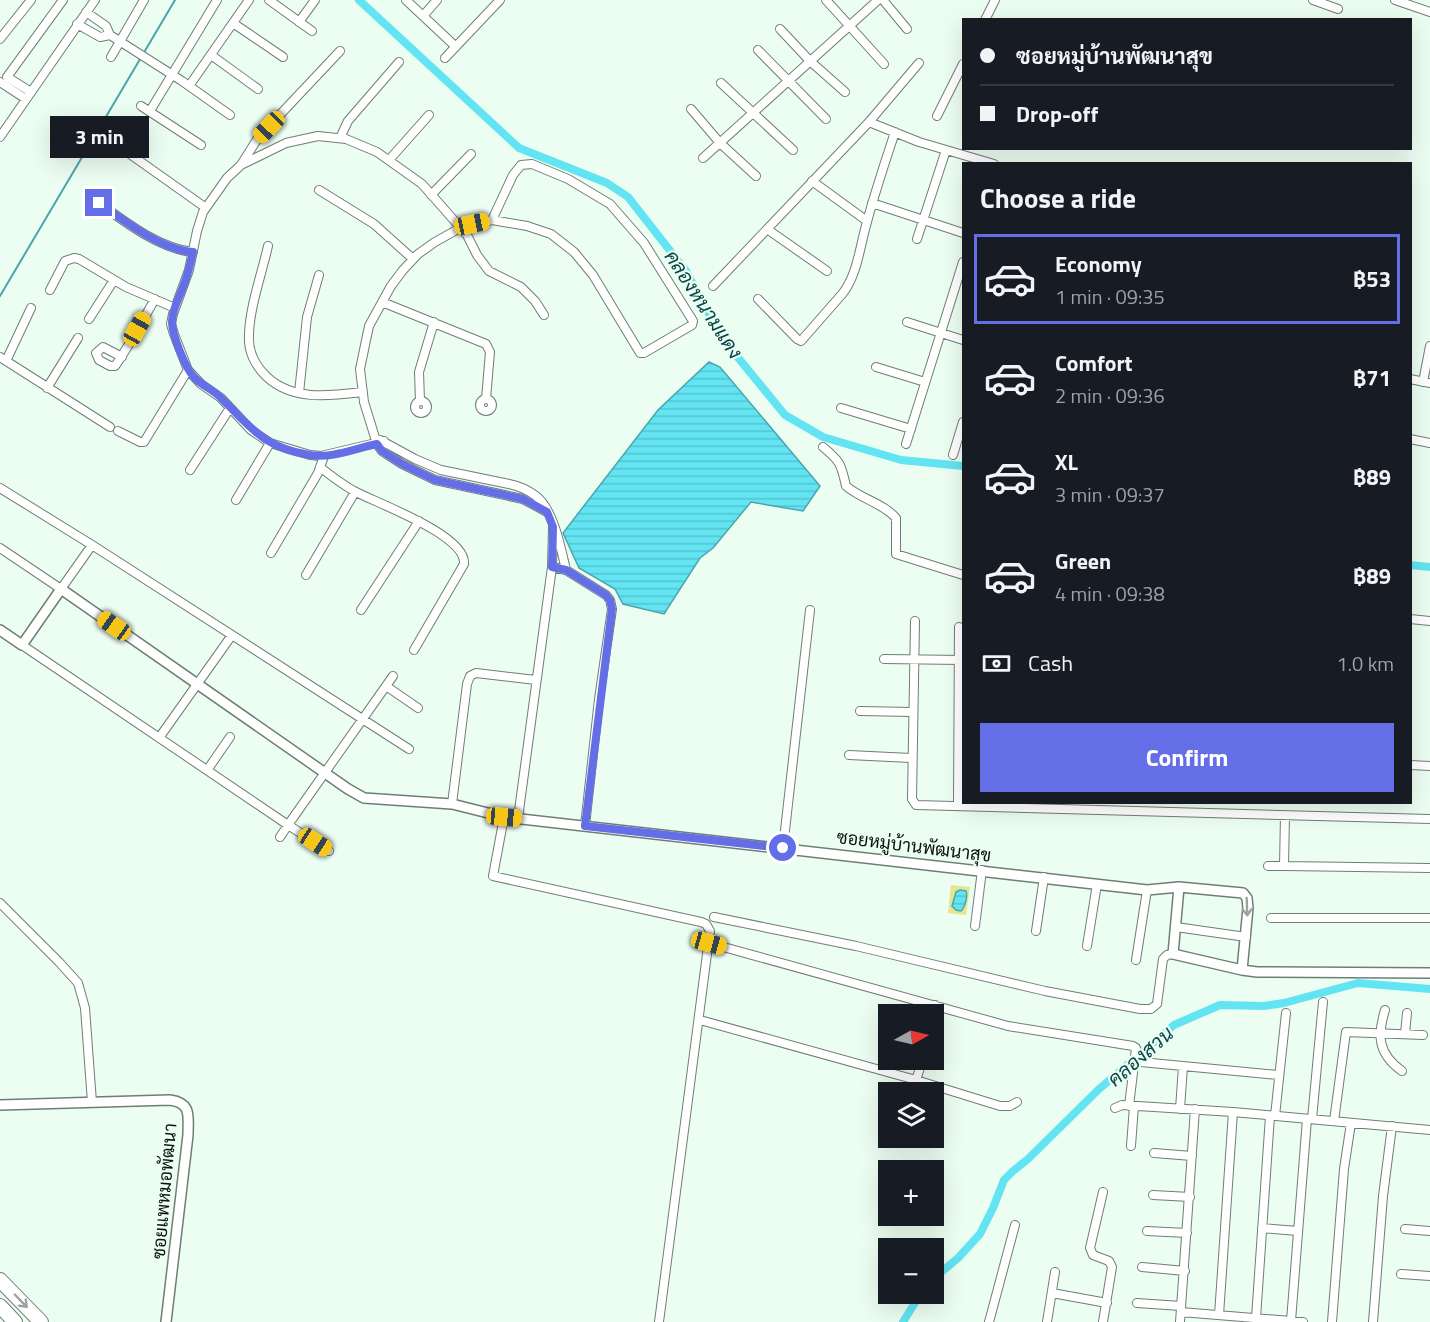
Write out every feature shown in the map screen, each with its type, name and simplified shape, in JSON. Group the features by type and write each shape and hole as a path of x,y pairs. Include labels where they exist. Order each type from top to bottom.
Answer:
{"highway":[{"path":"0,1280 41,1322"},
{"path":"0,1306 15,1322"}],"street":[{"path":"0,39 31,0"},
{"path":"0,137 95,0"},
{"path":"111,57 144,0"},
{"path":"150,111 217,0"},
{"path":"189,86 249,0"},
{"path":"269,0 312,31"},
{"path":"299,22 315,0"},
{"path":"406,0 455,46"},
{"path":"423,16 437,0"},
{"path":"445,58 500,0"},
{"path":"826,0 884,64"},
{"path":"703,158 878,0"},
{"path":"883,0 906,29"},
{"path":"986,18 995,0"},
{"path":"1313,0 1324,2 1338,9"},
{"path":"1395,0 1430,12"},
{"path":"28,96 2,83 59,1"},
{"path":"86,12 106,26 110,35 172,74 230,115"},
{"path":"233,23 283,57"},
{"path":"77,24 100,37 110,35"},
{"path":"780,29 810,61 845,92"},
{"path":"758,50 826,119"},
{"path":"340,51 258,138 241,165 227,178 206,208 197,231 189,270 171,324 188,370 215,392 251,430 270,443 310,455 324,456 378,439"},
{"path":"211,55 258,89"},
{"path":"340,138 348,121 399,62"},
{"path":"713,286 869,122 919,63"},
{"path":"937,116 962,66"},
{"path":"721,83 793,150"},
{"path":"141,106 201,145"},
{"path":"691,109 720,143 756,176"},
{"path":"389,160 429,115"},
{"path":"869,122 946,150 987,162"},
{"path":"758,299 799,341 803,340 849,285 895,132"},
{"path":"241,165 286,143 318,136 340,138 371,149 409,174 431,195 467,235 477,255 489,271 521,287 535,301 544,315"},
{"path":"917,239 946,150"},
{"path":"127,152 206,208"},
{"path":"431,195 471,153"},
{"path":"492,220 513,175 521,165 532,164 568,179 610,204 623,218 650,252 683,303 693,324 644,353 640,353 592,275 574,252 551,234 527,226 492,220 460,228 435,242 413,259 391,286 369,326 360,369 368,419 378,439 441,470 520,487 537,496 558,537 566,570"},
{"path":"812,181 867,221"},
{"path":"320,190 379,228 413,259"},
{"path":"99,203 170,247 193,252"},
{"path":"872,203 962,233"},
{"path":"767,229 827,271"},
{"path":"268,246 250,324 249,342 252,354 261,371 279,387 299,393 328,396 363,392"},
{"path":"50,290 64,261 79,260 114,280 175,308"},
{"path":"906,444 962,265"},
{"path":"299,393 307,317 319,275"},
{"path":"89,319 114,280"},
{"path":"122,357 154,299"},
{"path":"382,302 481,341 488,347 490,352 486,399"},
{"path":"31,308 3,359 110,427"},
{"path":"420,401 419,372 434,322"},
{"path":"907,322 962,340"},
{"path":"47,388 78,338"},
{"path":"1426,382 1430,346"},
{"path":"876,367 926,382"},
{"path":"118,431 140,442 144,441 188,370"},
{"path":"190,470 230,408"},
{"path":"842,408 911,429"},
{"path":"953,455 962,425"},
{"path":"1412,440 1430,443"},
{"path":"236,500 270,443"},
{"path":"823,447 835,457 841,466 846,486 858,496 883,507 896,518 896,554 962,575"},
{"path":"271,553 324,456"},
{"path":"320,466 340,483 356,492 419,521 447,540 464,560 446,597 414,650"},
{"path":"0,488 409,749"},
{"path":"306,574 356,492"},
{"path":"361,610 419,521"},
{"path":"518,818 552,567 553,527"},
{"path":"22,645 92,545"},
{"path":"0,548 61,589"},
{"path":"552,567 566,570 606,595 612,609 585,826"},
{"name":"ซอยหมู่บ้านพัฒนาสุข","path":"61,589 364,798 452,804 504,817 1096,885 1147,890 1179,887 1243,893 1248,904 1242,970"},
{"path":"783,848 810,610"},
{"path":"1412,619 1430,621"},
{"path":"915,621 911,758 913,803 958,806 1116,806 1169,812 1430,819"},
{"path":"958,806 961,660 959,627"},
{"path":"0,630 329,851"},
{"path":"159,738 232,635"},
{"path":"884,659 961,660"},
{"path":"452,804 467,684 470,676 476,673 536,680"},
{"path":"280,837 393,676"},
{"path":"386,686 418,708"},
{"path":"860,711 912,712"},
{"path":"208,769 230,737"},
{"path":"849,755 911,758"},
{"path":"1412,765 1430,766"},
{"path":"1169,804 1169,812"},
{"path":"1220,804 1220,813"},
{"path":"1284,866 1285,814"},
{"path":"504,817 494,876 701,922 706,924 710,931 659,1322"},
{"path":"1268,866 1430,868"},
{"path":"975,926 982,871"},
{"path":"1036,931 1043,878"},
{"path":"1087,946 1096,885"},
{"path":"1173,954 1179,887"},
{"path":"1136,960 1147,890"},
{"path":"0,903 78,983 85,1008 92,1102"},
{"path":"714,917 856,946 1045,991 1140,1009 1151,1009 1157,1004 1163,959 1173,954 1242,970 1430,973"},
{"path":"1271,918 1430,918"},
{"path":"1176,927 1246,937"},
{"path":"709,943 931,1004"},
{"path":"1292,1321 1298,1231 1323,1002"},
{"path":"944,1008 1008,1026 1136,1048 1132,1073 1131,1146"},
{"path":"1385,1010 1379,1033 1387,1057 1402,1071"},
{"path":"1256,1318 1273,1116 1286,1013"},
{"path":"1405,1034 1407,1013"},
{"path":"700,1020 916,1080 1000,1106 1010,1106 1017,1102"},
{"path":"1334,1121 1345,1034 1348,1032 1423,1035"},
{"path":"1141,1062 1278,1075"},
{"path":"1180,1109 1183,1066"},
{"path":"916,1080 920,1070"},
{"name":"ซอยแพหมอพัฒนา","path":"0,1105 170,1100 179,1101 187,1111 188,1135 166,1322"},
{"path":"1115,1108 1131,1106 1233,1112 1430,1130"},
{"path":"1180,1322 1195,1110"},
{"path":"1219,1315 1233,1112"},
{"path":"1332,1322 1344,1169 1351,1123"},
{"path":"1373,1322 1383,1196 1392,1126"},
{"path":"1154,1153 1192,1156"},
{"path":"1103,1192 1090,1248 1093,1255 1111,1263 1112,1271 1103,1322"},
{"path":"1153,1195 1190,1197"},
{"path":"989,1322 1014,1225"},
{"path":"1262,1228 1298,1231"},
{"path":"1405,1229 1430,1231"},
{"path":"1147,1231 1187,1233"},
{"path":"1142,1267 1185,1270"},
{"path":"1047,1322 1055,1272"},
{"path":"1401,1274 1430,1276"},
{"path":"1052,1293 1107,1303"},
{"path":"1137,1303 1219,1315 1303,1322"}],"green space":[{"path":"951,885 970,887 966,915 948,913"}],"water":[{"path":"709,362 720,367 820,486 803,511 751,502 713,548 700,558 664,614 623,604 615,589 579,568 563,533 658,410"},
{"path":"960,890 967,893 961,911 952,906 956,892"}],"waterway":[{"path":"0,296 175,0"},
{"name":"คลองหนามแดง","path":"359,0 519,148 607,183 628,197 686,271 722,338 785,415 823,437 901,460 962,466"},
{"name":"คลองหนามแดง","path":"1412,565 1430,567"},
{"name":"คลองสวน","path":"944,1270 980,1234 1004,1180 1098,1090 1174,1025 1220,1005 1264,1006 1284,1003 1358,983 1430,989"},
{"name":"คลองสวน","path":"903,1322 914,1304"}],"route":[{"path":"99,203 145,234 170,247 193,252 183,289 173,314 171,324 174,334 188,370 193,376 215,392 260,437 284,448 321,456 377,444 382,451 402,464 435,480 523,499 547,512 553,527 552,567 566,570 606,595 612,605 585,826 783,848"}]}
